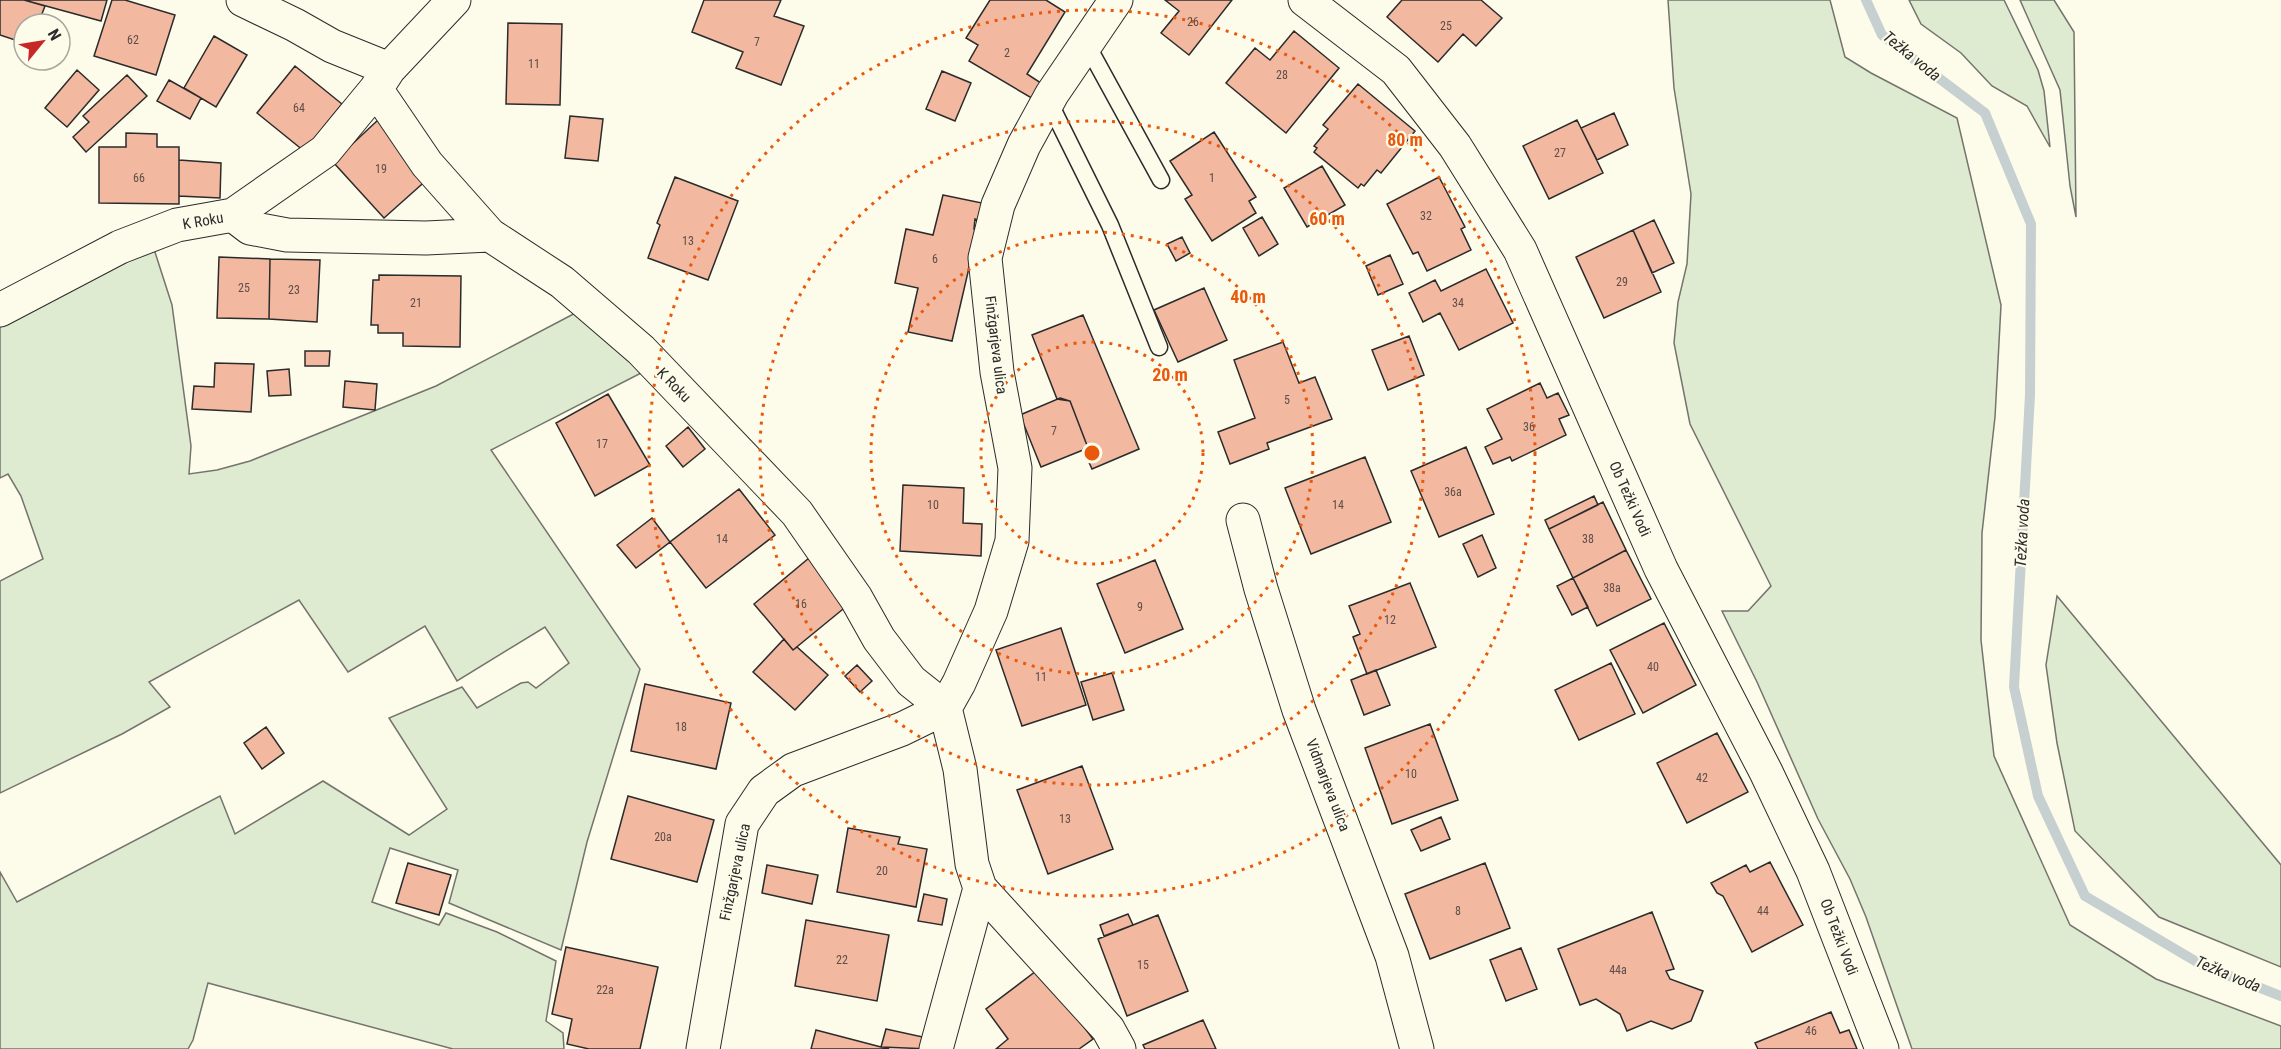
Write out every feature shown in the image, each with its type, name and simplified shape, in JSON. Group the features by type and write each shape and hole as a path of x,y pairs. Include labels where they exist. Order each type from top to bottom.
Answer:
{"street":[{"path":"243,0 332,46 382,79"},
{"name":"K Roku","path":"0,310 120,247 177,225 233,215 325,151 382,79 454,0"},
{"name":"Finžgarjeva ulica","path":"703,1049 742,824 764,791 793,770 902,729 945,708 992,611 1012,541 1015,468 997,372 985,258 998,205 1024,145 1048,100 1116,0"},
{"name":"Ob Težki Vodi","path":"1305,0 1396,69 1455,146 1520,250 1661,569 1766,772 1813,871 1882,1049"},
{"name":"K Roku","path":"382,79 427,164 490,235 562,282 641,350 797,513 856,598 879,639 911,681 945,708"},
{"path":"233,215 250,228 287,235 426,238 490,235"},
{"name":"Vidmarjeva ulica","path":"1243,520 1261,589 1299,710 1392,956 1418,1049"},
{"path":"945,708 960,769 972,864 980,888 1108,1029 1119,1049"},
{"path":"936,1049 980,888"}],"lane":[{"path":"1086,45 1161,180"},
{"path":"1048,100 1110,225 1160,347"}],"green space":[{"path":"1668,0 1830,0 1845,57 1957,118 2001,305 1995,417 1982,533 1981,640 1994,756 2070,925 2156,979 2281,1026 2281,1049 1912,1049 1866,917 1850,879 1818,819 1757,682 1722,611 1748,611 1771,586 1690,424 1674,343 1678,302 1687,264 1691,194 1674,88"},
{"path":"1909,0 2004,0 2038,70 2044,91 2050,147 2027,106 1992,86 1961,53 1921,24"},
{"path":"2020,0 2054,0 2074,32 2076,217 2070,186 2060,90"},
{"path":"153,246 172,305 191,446 189,474 217,470 250,461 436,386 583,309 645,371 491,450 640,669 587,842 561,950 449,903 458,870 390,848 372,902 439,925 446,913 497,932 556,961 546,1021 563,1033 564,1049 453,1049 208,983 193,1040 188,1049 0,1049 0,872 17,902 220,796 235,834 323,781 409,835 447,809 389,718 462,687 477,708 521,683 528,682 536,688 569,663 545,627 457,681 425,626 348,672 299,600 149,682 170,707 122,734 0,793 0,581 43,559 21,496 8,474 0,478 0,323"},
{"path":"2057,596 2281,865 2281,967 2159,917 2075,831 2057,743 2046,665"}],"building":[{"path":"0,0 24,0 45,6 43,12 12,12 12,39 0,35"},
{"path":"24,0 107,0 101,21"},
{"path":"112,0 125,0 175,15 156,75 94,56"},
{"path":"704,0 781,0 774,16 804,26 781,85 736,68 743,52 692,32"},
{"path":"990,0 1046,0 1065,12 1027,74 1044,85 1035,100 969,61 978,45 966,38"},
{"path":"1165,0 1232,0 1189,55 1161,33 1179,11"},
{"path":"1402,0 1481,0 1502,18 1476,46 1463,34 1438,62 1387,17"},
{"path":"508,23 562,24 560,105 506,104"},
{"path":"1294,31 1339,68 1286,133 1226,83 1255,48 1270,60"},
{"path":"214,36 247,55 216,107 184,88"},
{"path":"295,66 342,104 304,151 257,113"},
{"path":"77,70 99,90 67,127 45,108"},
{"path":"942,71 971,83 955,121 926,109"},
{"path":"127,75 147,96 86,152 73,137 89,122 83,116"},
{"path":"169,80 201,98 190,119 157,101"},
{"path":"1358,84 1415,131 1381,173 1377,170 1364,186 1361,184 1358,188 1314,152 1317,148 1314,146 1328,129 1323,125"},
{"path":"1614,113 1628,145 1597,160 1581,128"},
{"path":"570,116 603,119 598,161 565,158"},
{"path":"378,120 430,177 384,218 333,162"},
{"path":"1577,120 1603,173 1549,199 1523,146"},
{"path":"1214,132 1256,197 1249,201 1256,213 1212,241 1185,199 1192,195 1170,161"},
{"path":"126,133 157,134 157,147 179,147 179,204 99,203 99,147 126,147"},
{"path":"179,160 221,163 220,198 179,196"},
{"path":"1322,166 1345,205 1307,227 1284,188"},
{"path":"675,177 738,201 708,280 648,258 660,225 657,223"},
{"path":"1439,177 1465,227 1461,229 1471,250 1427,271 1418,252 1413,254 1387,204"},
{"path":"943,195 982,203 978,220 975,219 974,229 978,229 952,341 908,332 918,288 895,283 906,229 933,235"},
{"path":"1262,217 1278,244 1259,256 1243,228"},
{"path":"1654,220 1674,263 1652,273 1633,230"},
{"path":"1633,230 1661,292 1604,318 1576,257"},
{"path":"1182,237 1190,253 1176,261 1167,244"},
{"path":"1390,255 1403,284 1378,295 1366,266"},
{"path":"219,257 270,259 269,319 217,318"},
{"path":"270,259 320,260 317,322 269,319"},
{"path":"1486,269 1513,323 1459,350 1440,313 1423,322 1409,293 1435,280 1441,291"},
{"path":"379,275 461,276 460,347 403,346 403,333 378,333 378,325 371,325 373,280 379,280"},
{"path":"1204,288 1227,340 1178,362 1154,310"},
{"path":"1083,315 1139,449 1092,469 1083,449 1088,448 1070,401 1057,399 1032,335"},
{"path":"1409,336 1424,375 1388,390 1372,350"},
{"path":"1283,342 1299,383 1315,377 1332,419 1267,443 1269,449 1230,464 1218,432 1255,418 1234,360"},
{"path":"305,351 330,351 329,366 305,366"},
{"path":"215,363 254,364 251,412 192,409 194,386 214,387"},
{"path":"289,369 291,395 269,396 267,371"},
{"path":"345,381 377,384 375,410 343,407"},
{"path":"1540,383 1547,398 1558,393 1569,415 1559,419 1566,435 1512,461 1510,457 1493,464 1485,447 1502,439 1487,409"},
{"path":"608,394 650,465 595,496 556,423"},
{"path":"1060,398 1070,401 1088,448 1041,467 1020,415"},
{"path":"688,427 705,449 683,467 666,446"},
{"path":"1466,447 1494,514 1439,537 1411,471"},
{"path":"1365,457 1391,522 1311,554 1285,488"},
{"path":"903,485 964,488 963,523 982,524 981,556 900,551"},
{"path":"739,489 775,535 706,588 670,542"},
{"path":"1594,496 1598,505 1549,529 1545,520"},
{"path":"1603,502 1626,550 1573,578 1549,529"},
{"path":"652,518 670,542 636,568 617,545"},
{"path":"1482,535 1496,568 1478,577 1463,544"},
{"path":"1626,550 1651,599 1597,626 1573,578"},
{"path":"809,558 848,605 793,650 754,604"},
{"path":"1155,560 1183,629 1125,653 1097,584"},
{"path":"1573,578 1588,607 1572,615 1557,586"},
{"path":"1410,583 1436,647 1367,674 1353,637 1360,634 1349,606"},
{"path":"1664,623 1696,685 1643,713 1610,650"},
{"path":"1061,628 1086,705 1022,726 996,650"},
{"path":"784,639 793,650 797,647 828,675 795,710 753,672"},
{"path":"1611,663 1635,714 1579,740 1555,690"},
{"path":"857,665 872,681 860,692 845,676"},
{"path":"1376,670 1390,705 1364,715 1351,680"},
{"path":"1112,673 1124,710 1093,720 1081,682"},
{"path":"645,684 731,703 716,769 631,751"},
{"path":"1430,724 1458,800 1392,824 1365,748"},
{"path":"266,727 284,753 262,769 244,743"},
{"path":"1717,733 1748,792 1687,823 1657,763"},
{"path":"1082,766 1113,849 1048,874 1017,790"},
{"path":"628,796 714,820 697,882 611,859"},
{"path":"1441,817 1450,839 1421,851 1411,830"},
{"path":"848,828 900,837 898,844 927,849 916,907 837,892"},
{"path":"1770,862 1803,925 1752,952 1723,896 1717,893 1711,883 1746,865 1750,872"},
{"path":"408,863 451,875 439,915 396,903"},
{"path":"1485,863 1510,928 1430,959 1405,894"},
{"path":"767,865 818,875 812,904 762,893"},
{"path":"924,894 947,899 942,925 918,921"},
{"path":"1652,912 1674,969 1666,971 1670,979 1703,991 1691,1021 1672,1029 1651,1021 1627,1031 1620,1014 1596,999 1580,1005 1558,949"},
{"path":"1128,914 1133,925 1104,936 1100,925"},
{"path":"1158,915 1188,991 1127,1016 1098,939"},
{"path":"806,920 889,935 877,1001 795,986"},
{"path":"566,947 658,967 640,1049 589,1049 567,1044 572,1019 552,1014"},
{"path":"1521,948 1537,989 1506,1001 1490,960"},
{"path":"1040,968 1093,1039 1079,1049 996,1049 1008,1039 986,1009"},
{"path":"1831,1012 1840,1033 1849,1030 1857,1049 1758,1049 1755,1043"},
{"path":"1203,1020 1216,1049 1145,1049 1143,1045"},
{"path":"886,1029 932,1039 930,1049 881,1047"},
{"path":"816,1030 881,1047 889,1049 811,1049"}],"waterway":[{"name":"Težka voda","path":"1866,0 1882,35 1985,113 2031,224 2030,395 2014,687 2038,796 2085,896 2202,965 2281,996"}]}
